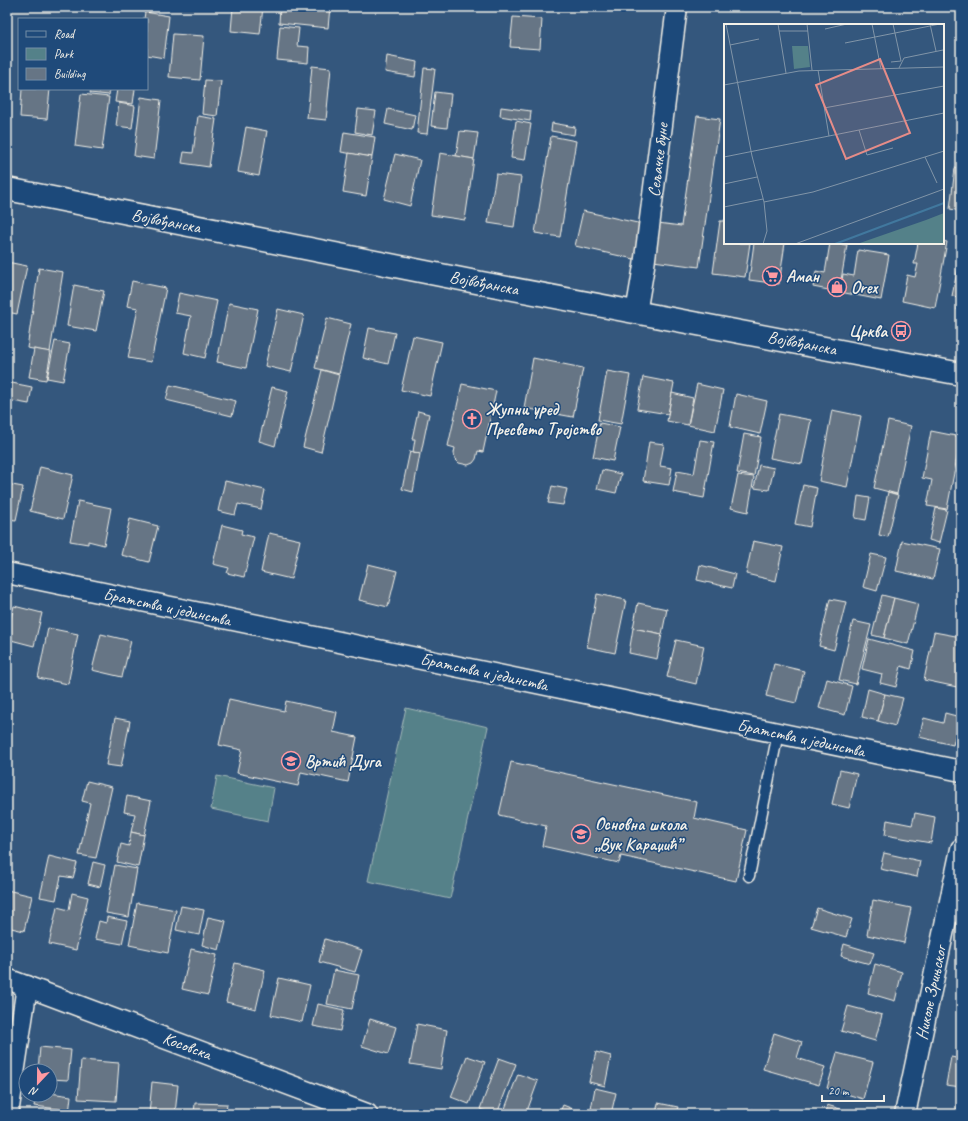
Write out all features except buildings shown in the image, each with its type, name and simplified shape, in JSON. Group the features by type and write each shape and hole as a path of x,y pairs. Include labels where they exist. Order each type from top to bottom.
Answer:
{"main road":[{"name":"Војвођанска","path":"7,189 218,232 961,374"}],"street":[{"name":"Сељачке буне","path":"636,313 644,266 677,7"},
{"name":"Братства и јединства","path":"7,573 961,771"},
{"name":"Николе Зрињског","path":"905,1114 961,849"},
{"name":"Косовска","path":"7,979 367,1114"},
{"path":"8,1114 27,986"}],"lane":[{"path":"749,876 778,733"}],"green space":[{"path":"406,708 488,727 450,899 368,881"},
{"path":"217,776 274,788 268,821 211,809"}],"place":[{"name":"Аман","path":"772,276"},
{"name":"Orex","path":"837,287"},
{"name":"Црква","path":"901,331"},
{"name":"Жупни уред Пресвето Тројство","path":"472,419"},
{"name":"Вртић Дуга","path":"291,761"},
{"name":"Основна школа „Вук Караџић”","path":"581,834"}]}
